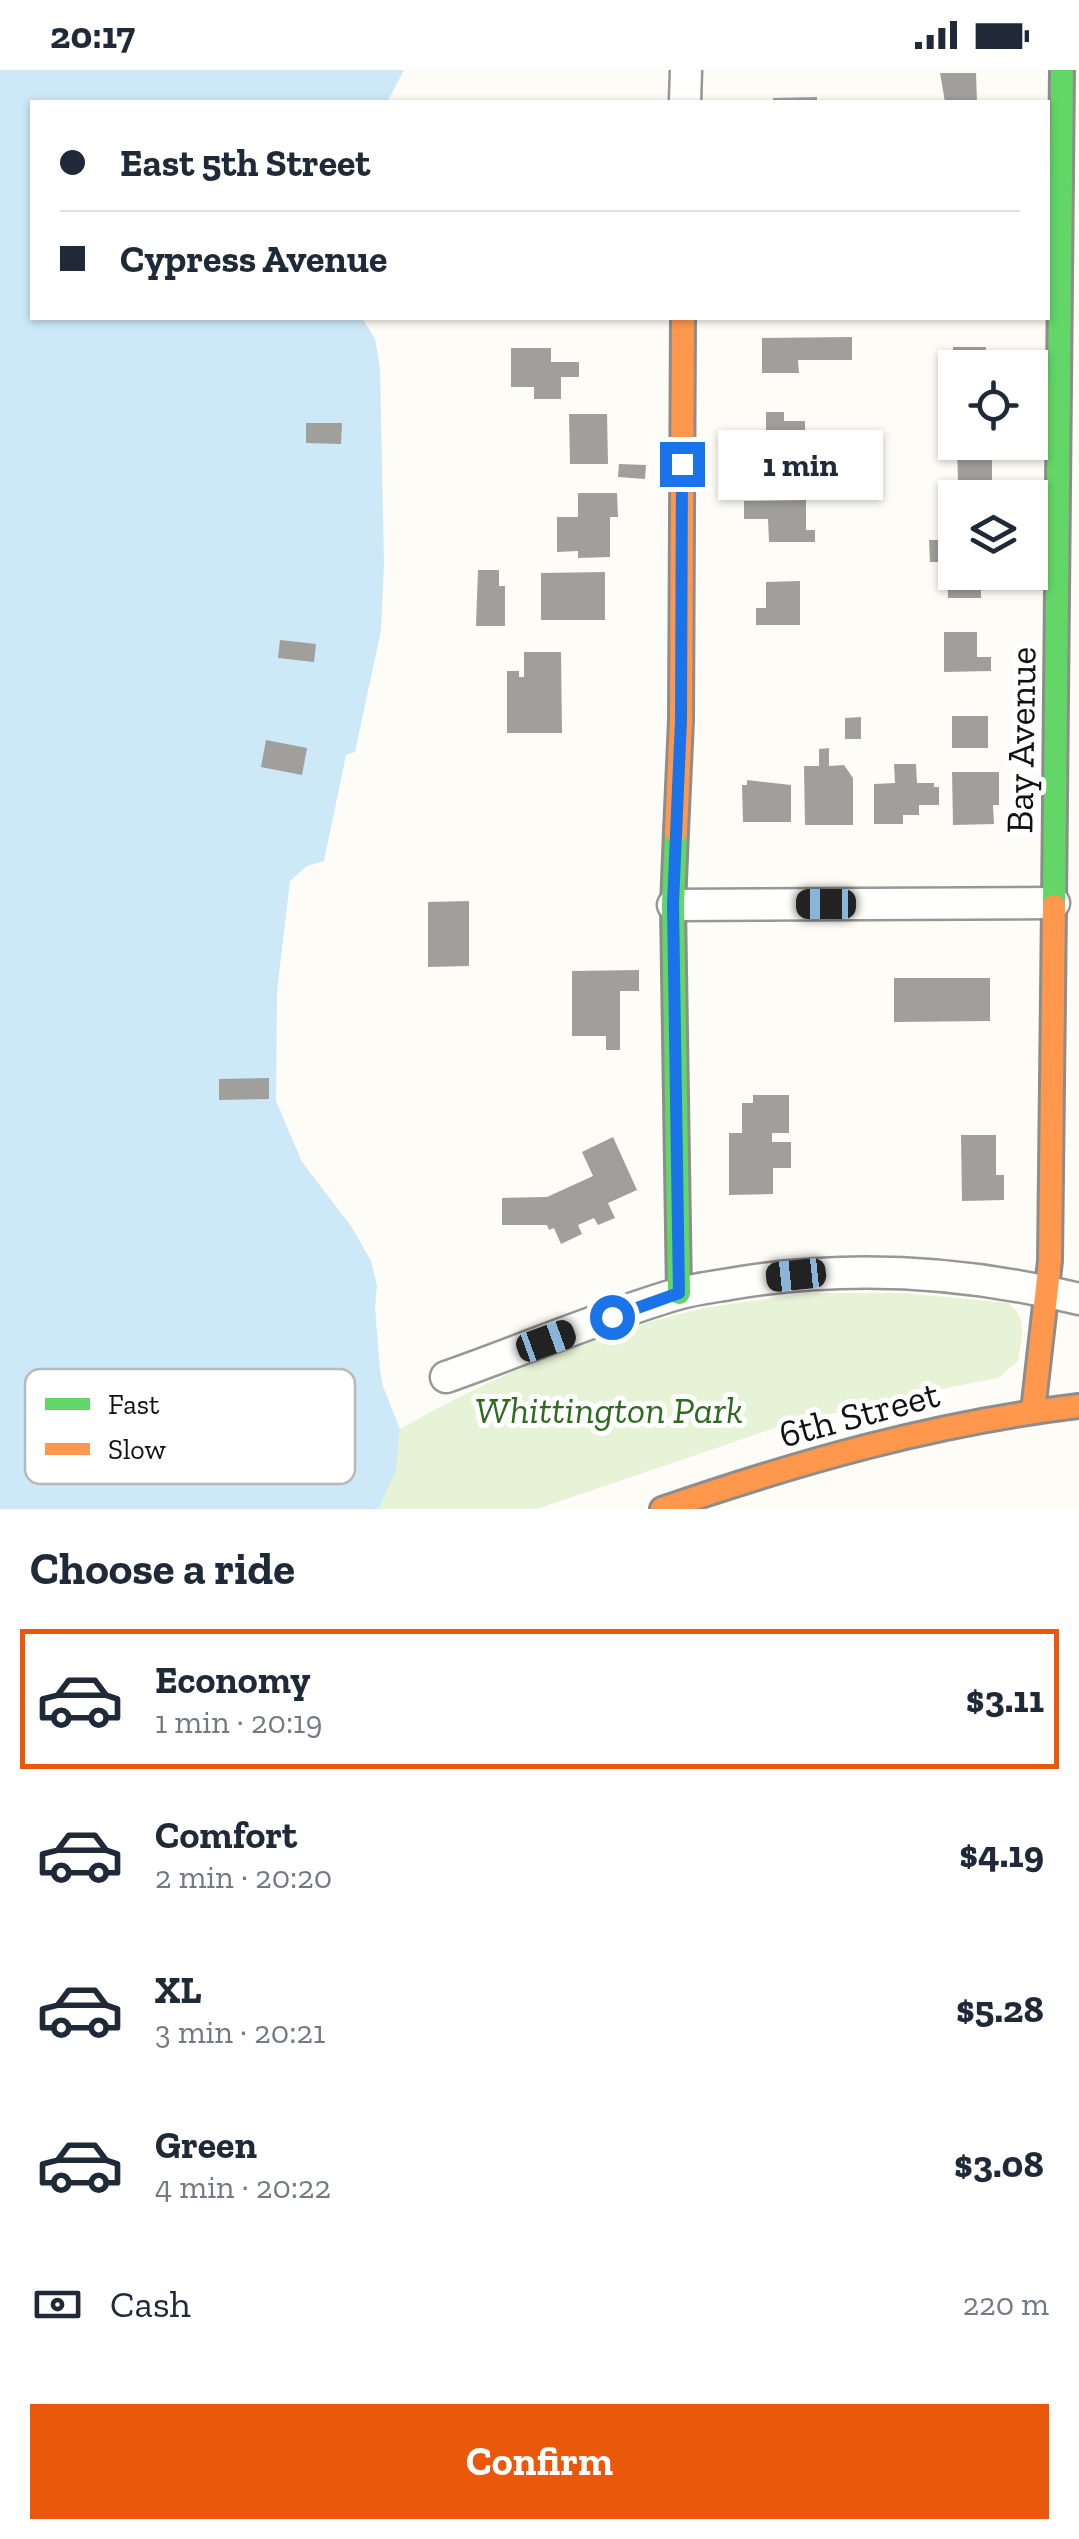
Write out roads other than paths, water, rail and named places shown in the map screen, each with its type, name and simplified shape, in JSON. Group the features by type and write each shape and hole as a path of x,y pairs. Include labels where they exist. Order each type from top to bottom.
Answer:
{"street":[{"path":"685,100 686,70"},
{"name":"Bay Avenue","path":"1033,1411 1050,1261 1054,903 1067,822 1070,375 1062,70"},
{"path":"679,1293 673,904 681,720 682,320"},
{"path":"673,904 1054,903"},
{"path":"446,1377 679,1293 767,1278 828,1272 957,1276 1079,1299"},
{"name":"6th Street","path":"662,1509 856,1448 950,1425 1079,1406"}],"water":[{"path":"0,70 404,70 388,100 30,100 30,320 363,320 375,339 380,368 384,565 381,630 355,752 346,755 324,861 307,866 290,881 277,991 276,1101 302,1162 351,1226 371,1261 377,1286 380,1370 400,1429 396,1470 379,1509 0,1509"}],"park label":[{"name":"Whittington Park","path":"609,1410"}]}
